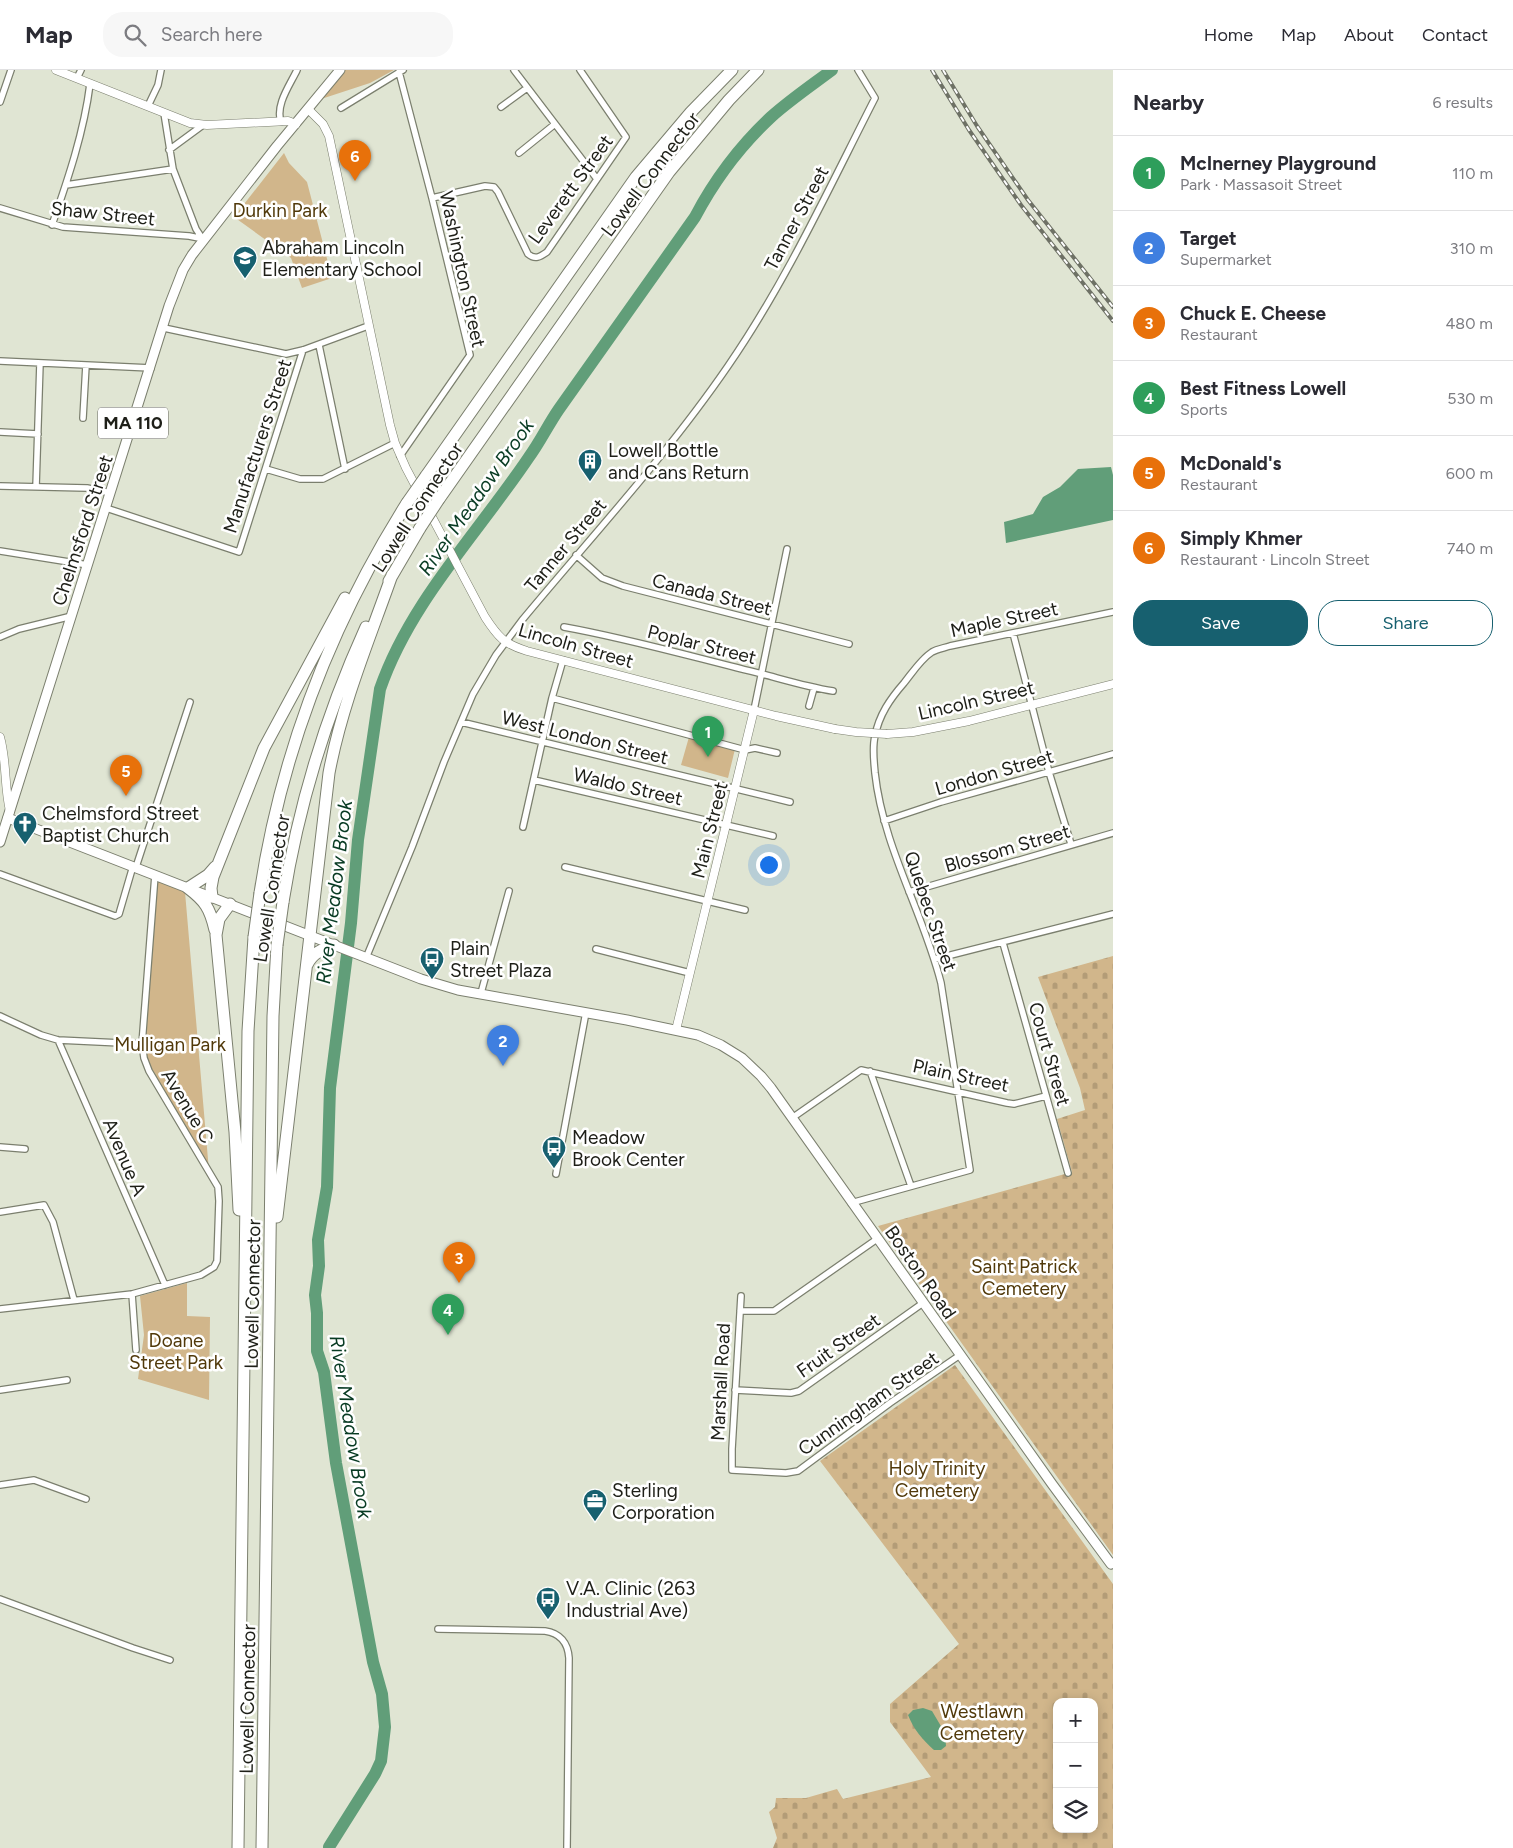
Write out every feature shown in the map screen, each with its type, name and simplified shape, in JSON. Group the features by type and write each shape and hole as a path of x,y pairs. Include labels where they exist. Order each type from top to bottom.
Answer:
{"highway":[{"name":"Lowell Connector","path":"238,1848 248,1031 254,937 260,893 267,851 294,745 312,692 347,610 386,537 407,504 636,177 691,112 732,70"},
{"name":"Lowell Connector","path":"262,1848 273,1016 277,945 282,902 300,815 319,747 344,679 392,575 420,528 669,172 729,100 758,70"},
{"path":"212,897 211,884 218,862 272,733 358,576 386,537"},
{"path":"270,1274 327,787 336,737 346,702 392,575"},
{"path":"218,862 208,874 188,888 206,903 216,935 235,1132 245,1274"},
{"path":"216,935 219,919 230,904"},
{"path":"306,967 313,956 334,945"}],"main road":[{"name":"Chelmsford Street","path":"0,842 6,815 183,270 204,239 340,70"},
{"path":"6,815 366,958 440,985 676,1030"},
{"name":"Boston Road","path":"676,1030 698,1035 721,1045 742,1058 761,1076 1112,1565"}],"street":[{"path":"0,102 11,70"},
{"path":"56,70 190,123 203,125 288,121 296,124"},
{"path":"77,78 81,70"},
{"path":"148,106 158,85 161,70"},
{"path":"281,122 280,108 297,70"},
{"path":"514,70 598,179"},
{"name":"Leverett Street","path":"432,198 485,186 494,186 528,254 537,258 550,249 626,137 580,70"},
{"path":"341,108 401,71"},
{"name":"Washington Street","path":"400,456 470,355 401,71"},
{"name":"Tanner Street","path":"366,958 461,722 480,680 505,643 680,430 732,360 796,254 875,98 859,71"},
{"path":"52,225 66,185 85,118 90,84"},
{"path":"501,107 527,88"},
{"name":"Lincoln Street","path":"308,108 323,124 329,136 368,326 395,442 400,456 488,622 498,637 505,643 527,651 754,710 856,732 887,734 931,728 1113,684"},
{"path":"164,113 173,169 196,230 204,239"},
{"path":"519,153 555,124"},
{"path":"169,150 203,125"},
{"path":"66,185 173,169"},
{"name":"Shaw Street","path":"0,208 52,225 189,236 204,239"},
{"path":"164,328 278,353 293,353 368,326"},
{"path":"319,345 345,469"},
{"name":"Manufacturers Street","path":"106,508 239,552 303,350"},
{"path":"0,361 151,368"},
{"path":"36,487 40,363"},
{"path":"83,418 86,365"},
{"path":"0,432 38,434"},
{"path":"266,469 309,480 329,478 395,442"},
{"path":"0,486 87,488 111,493"},
{"name":"Main Street","path":"676,1030 745,750 773,625 787,549"},
{"path":"0,551 88,564"},
{"name":"Canada Street","path":"576,555 602,578 623,586 849,644"},
{"name":"Maple Street","path":"912,674 932,652 950,646 1113,612"},
{"path":"0,637 19,629 72,616"},
{"name":"Poplar Street","path":"564,627 609,635 814,688 833,690"},
{"path":"1012,633 1049,772 1071,844"},
{"path":"523,827 552,698 563,660"},
{"name":"Quebec Street","path":"911,1186 970,1170 946,1012 934,959 884,821 877,791 874,757 875,735 880,718 888,703 912,674"},
{"path":"809,706 814,688"},
{"path":"552,698 745,750 755,748 777,753"},
{"path":"0,874 114,916 118,914 190,702"},
{"name":"West London Street","path":"461,722 790,802"},
{"path":"0,737 4,754 6,815"},
{"name":"London Street","path":"884,821 941,802 1113,754"},
{"name":"Waldo Street","path":"534,780 773,836"},
{"name":"Blossom Street","path":"909,892 1113,833"},
{"path":"565,867 745,910"},
{"name":"Avenue C","path":"155,875 142,1044 146,1065 214,1180 219,1192 218,1255 214,1267 201,1275 165,1285"},
{"path":"481,993 509,891"},
{"path":"934,959 1113,914"},
{"name":"Court Street","path":"1003,943 1068,1173"},
{"path":"596,949 690,972"},
{"path":"556,1174 586,1012"},
{"path":"0,1016 41,1035 58,1040 142,1044"},
{"name":"Avenue A","path":"58,1040 165,1285"},
{"path":"792,1118 858,1071 870,1071 911,1186 851,1202"},
{"name":"Plain Street","path":"870,1071 1014,1104 1046,1096"},
{"path":"0,1147 25,1149"},
{"path":"0,1212 44,1205 53,1222 74,1300"},
{"path":"740,1311 774,1311 877,1239"},
{"path":"0,1308 132,1294 165,1285"},
{"path":"132,1294 136,1350"},
{"name":"Marshall Road","path":"732,1470 741,1296"},
{"name":"Fruit Street","path":"735,1390 791,1393 799,1391 923,1303"},
{"name":"Cunningham Street","path":"732,1470 786,1473 798,1470 960,1355"},
{"path":"0,1390 67,1380"},
{"path":"0,1485 34,1480 86,1499"},
{"path":"0,1599 170,1660"},
{"path":"438,1629 545,1631 556,1634 564,1641 569,1658 567,1848"}],"green space":[{"path":"336,70 394,70 370,83 312,102"},
{"name":"Durkin Park","path":"284,153 289,163 307,182 332,278 302,288 291,258 234,217"},
{"path":"689,737 735,749 728,778 681,765"},
{"name":"Mulligan Park","path":"155,875 185,892 209,1171 144,1058"},
{"name":"Saint Patrick Cemetery","path":"1113,956 1113,1555 878,1226 1072,1172 1057,1119 1085,1110 1080,1088 1038,977"},
{"name":"Doane Street Park","path":"187,1283 187,1316 210,1317 209,1400 138,1379 144,1335 140,1296"},
{"path":"955,1365 1113,1584 1113,1848 773,1848 777,1838 769,1812 775,1807 776,1798 806,1798 837,1789 843,1799 931,1777 890,1722 890,1704 959,1644 820,1461"}],"shaded area":[{"path":"1111,467 1113,475 1113,520 1006,543 1004,522 1033,514 1043,497 1060,487 1078,469"},
{"path":"923,1708 932,1711 945,1733 946,1746 941,1750 934,1750 916,1730 910,1720 908,1715 913,1710"}],"waterway":[{"name":"River Meadow Brook","path":"329,1847 375,1774 381,1761 385,1727 382,1694 373,1662 336,1463 324,1372 317,1351 315,1295 319,1266 318,1240 327,1187 330,1088 351,923 358,840 380,689 393,657 427,597 533,451 559,409 695,217 729,164 749,139 771,117 832,70"}],"railway":[{"path":"932,70 969,130 1021,205 1113,321"},
{"path":"943,70 977,126 1028,200 1113,307"}],"place":[{"name":"Simply Khmer","path":"355,181"},
{"name":"Abraham Lincoln Elementary School","path":"245,279"},
{"name":"Lowell Bottle and Cans Return","path":"590,482"},
{"name":"McInerney Playground","path":"708,757"},
{"name":"McDonald's","path":"126,796"},
{"name":"Chelmsford Street Baptist Church","path":"25,845"},
{"name":"Plain Street Plaza","path":"432,980"},
{"name":"Target","path":"503,1066"},
{"name":"Meadow Brook Center","path":"554,1169"},
{"name":"Chuck E. Cheese","path":"459,1283"},
{"name":"Best Fitness Lowell","path":"448,1335"},
{"name":"Sterling Corporation","path":"595,1522"},
{"name":"V.A. Clinic (263 Industrial Ave)","path":"548,1620"}],"park label":[{"name":"Holy Trinity Cemetery","path":"937,1479"},
{"name":"Westlawn Cemetery","path":"982,1722"}]}
